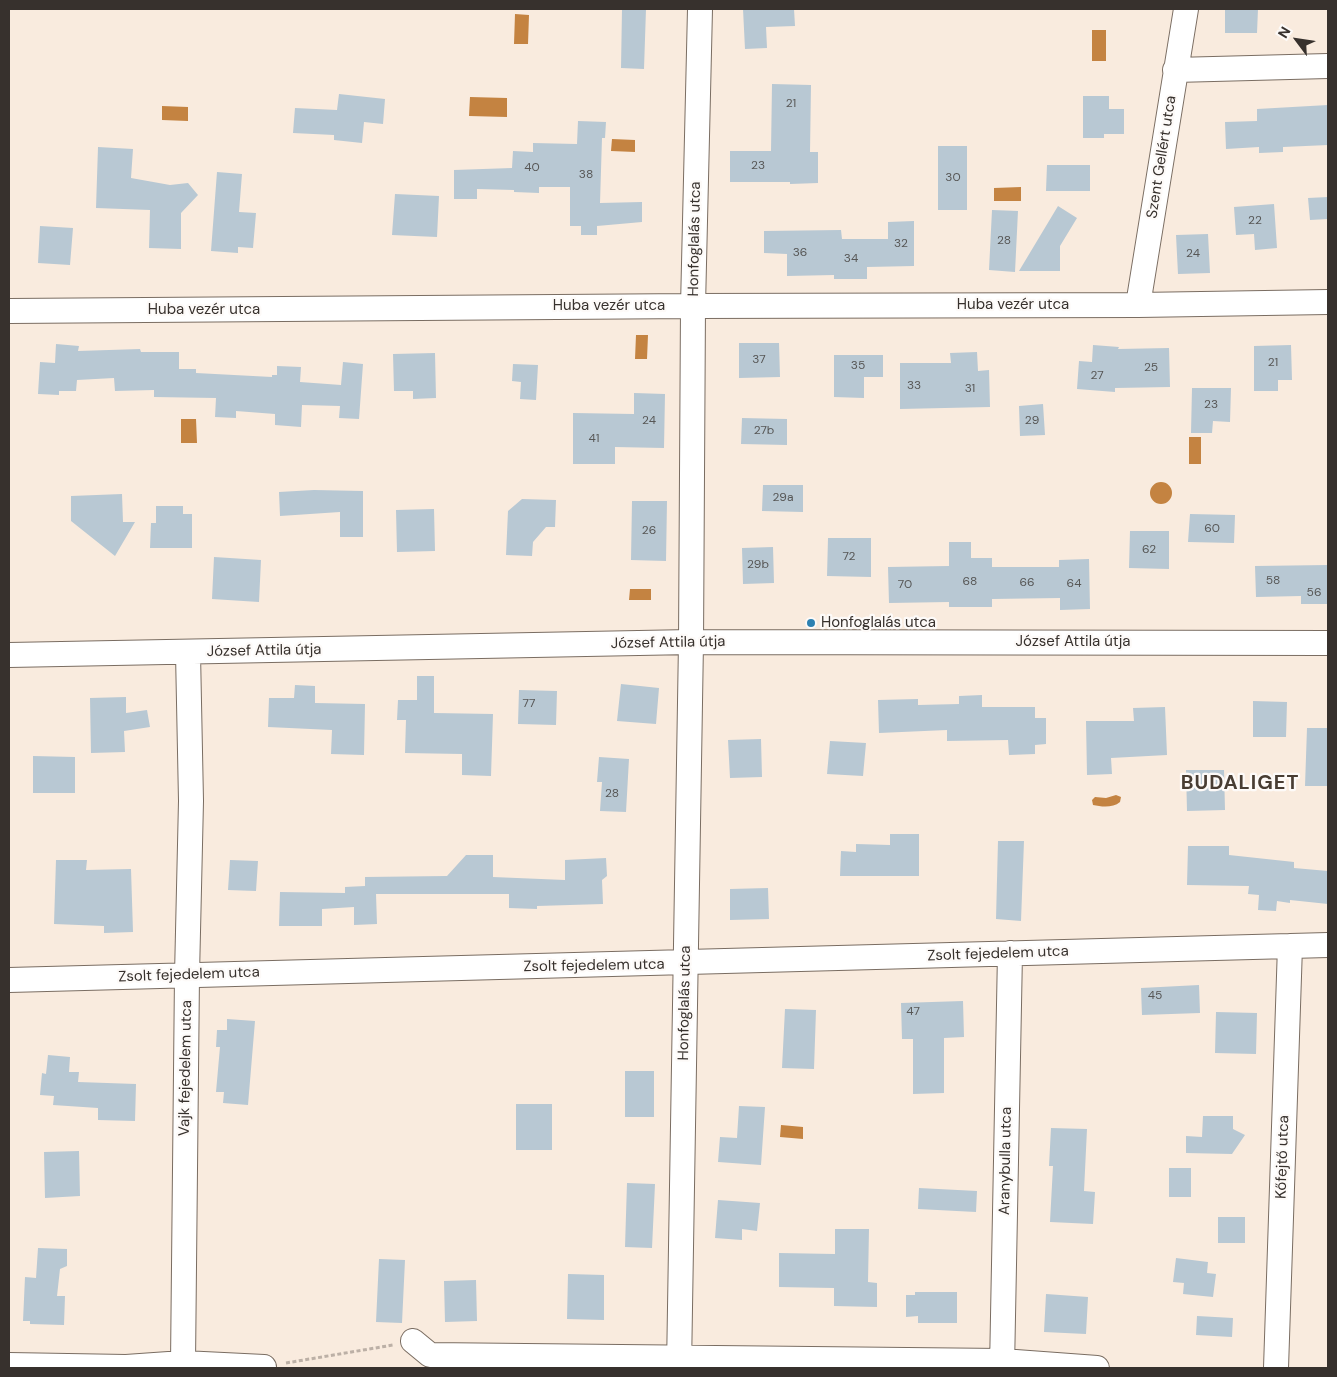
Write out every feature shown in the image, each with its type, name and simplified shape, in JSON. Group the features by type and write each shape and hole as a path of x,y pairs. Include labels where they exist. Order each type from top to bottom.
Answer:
{"street":[{"name":"Honfoglalás utca","path":"679,1362 691,642 693,306 700,9"},
{"name":"Szent Gellért utca","path":"1138,305 1186,9"},
{"path":"1176,70 1328,66"},
{"name":"Huba vezér utca","path":"9,311 1138,305 1328,302"},
{"name":"József Attila útja","path":"9,655 691,642 1328,642"},
{"name":"Vajk fejedelem utca","path":"183,1363 187,975 191,801 188,652"},
{"name":"Kőfejtő utca","path":"1276,1368 1290,946"},
{"name":"Zsolt fejedelem utca","path":"9,980 1328,946"},
{"name":"Aranybulla utca","path":"1002,1364 1010,953"},
{"path":"413,1341 430,1355 679,1362 1002,1364 1097,1368"},
{"path":"9,1365 126,1367 183,1363 264,1367"}],"path":[{"path":"264,1367 413,1341"}],"shaded area":[{"path":"515,14 529,15 528,44 514,44"},
{"path":"1092,30 1106,30 1106,61 1092,61"},
{"path":"470,97 507,98 507,117 469,116"},
{"path":"162,106 188,107 188,121 162,120"},
{"path":"612,139 635,140 635,152 611,151"},
{"path":"1021,187 1021,201 994,201 994,188"},
{"path":"636,335 648,335 647,359 635,359"},
{"path":"181,419 196,419 197,443 181,443"},
{"path":"1189,437 1201,437 1201,464 1189,464"},
{"path":"1161,482 1169,485 1172,493 1169,501 1161,504 1153,501 1150,493 1153,485"},
{"path":"630,589 651,589 651,600 629,600"},
{"path":"1116,795 1121,797 1120,802 1117,804 1107,806 1093,805 1092,800 1095,797 1106,798"},
{"path":"781,1125 803,1127 803,1139 780,1137"}],"building":[{"path":"622,9 646,9 644,69 621,68"},
{"path":"743,9 794,9 795,26 766,27 767,48 745,49"},
{"path":"1225,9 1258,9 1257,33 1225,33"},
{"path":"772,84 811,85 810,152 818,152 818,183 730,182 730,151 771,151"},
{"path":"339,94 385,99 383,124 364,122 362,143 334,140 334,135 293,133 295,108 337,110"},
{"path":"1083,96 1109,96 1109,109 1124,109 1124,134 1104,134 1104,138 1083,138"},
{"path":"1328,105 1328,145 1283,147 1283,152 1259,153 1259,147 1226,149 1225,122 1257,121 1257,109"},
{"path":"578,121 606,122 605,138 602,138 600,203 642,202 642,222 597,226 597,235 581,235 581,226 570,226 570,187 539,187 539,193 477,189 477,199 454,199 454,170 512,168 513,151 533,152 533,143 577,144"},
{"path":"938,146 967,146 967,210 938,210"},
{"path":"98,147 133,149 131,178 170,185 188,183 198,195 181,213 181,249 149,248 150,210 96,208"},
{"path":"1047,165 1090,165 1090,191 1046,191"},
{"path":"217,172 242,174 239,212 256,213 253,248 238,247 238,253 211,251"},
{"path":"395,194 439,196 437,237 392,235"},
{"path":"1328,197 1328,219 1310,220 1308,198"},
{"path":"1274,204 1277,248 1255,250 1254,234 1236,235 1234,207"},
{"path":"1058,206 1077,218 1060,246 1060,271 1019,271"},
{"path":"992,210 1018,211 1015,272 989,270"},
{"path":"914,221 914,266 867,267 867,279 834,279 834,275 787,276 787,254 764,253 764,231 841,230 842,239 888,239 888,222"},
{"path":"40,226 73,228 70,265 38,263"},
{"path":"1208,234 1210,273 1178,274 1176,235"},
{"path":"739,343 779,343 780,377 739,378"},
{"path":"56,344 79,346 78,351 140,349 141,352 179,352 179,369 196,369 196,373 272,377 272,375 277,375 277,366 301,367 300,382 341,385 343,362 363,364 359,419 339,418 340,406 302,405 301,427 275,425 275,414 236,411 236,418 215,417 216,398 154,397 154,390 115,391 114,378 77,380 76,391 59,391 59,395 38,394 40,362 55,363"},
{"path":"1093,345 1119,347 1118,349 1169,348 1170,387 1115,388 1115,392 1077,389 1079,361 1092,362"},
{"path":"1291,345 1292,380 1278,380 1278,391 1254,391 1254,346"},
{"path":"977,352 978,371 989,370 990,407 900,409 900,363 951,363 950,353"},
{"path":"435,353 436,398 413,399 413,391 394,391 393,354"},
{"path":"834,355 883,355 883,377 864,377 864,398 834,397"},
{"path":"513,364 538,365 536,400 520,399 521,382 512,381"},
{"path":"1192,388 1231,388 1230,422 1213,421 1212,433 1191,433"},
{"path":"634,393 665,394 664,448 615,447 615,464 573,464 573,413 634,414"},
{"path":"1043,404 1045,435 1020,436 1019,406"},
{"path":"742,418 787,419 787,445 741,444"},
{"path":"763,485 803,485 803,512 762,511"},
{"path":"314,490 363,491 363,537 340,537 340,512 280,516 279,492"},
{"path":"122,494 123,522 135,522 115,556 71,521 71,496"},
{"path":"522,499 556,500 555,527 546,527 533,542 532,556 506,555 508,511"},
{"path":"632,501 667,501 666,561 631,560"},
{"path":"156,506 183,506 183,514 192,514 192,548 150,548 151,523 156,523"},
{"path":"434,509 435,551 397,552 396,510"},
{"path":"1190,514 1235,515 1234,543 1188,542"},
{"path":"1130,531 1169,531 1169,569 1129,568"},
{"path":"828,538 871,538 871,577 827,576"},
{"path":"949,542 971,542 971,558 992,558 992,567 1059,567 1059,560 1089,559 1090,609 1060,610 1060,598 992,599 992,607 949,607 949,602 889,603 888,567 949,566"},
{"path":"773,547 774,583 743,584 742,548"},
{"path":"214,557 261,560 259,602 212,599"},
{"path":"1328,565 1328,604 1301,604 1301,596 1256,597 1255,566"},
{"path":"417,676 434,676 434,713 493,714 491,776 462,775 462,754 405,753 406,720 397,720 398,700 417,700"},
{"path":"621,684 659,688 656,724 617,721"},
{"path":"295,685 315,686 315,703 365,704 364,755 331,754 332,730 268,727 269,698 294,698"},
{"path":"519,690 557,691 556,725 518,724"},
{"path":"982,695 982,707 1035,707 1035,718 1046,718 1046,744 1035,745 1035,754 1009,755 1008,740 947,741 947,730 879,733 878,700 918,699 918,705 959,704 959,696"},
{"path":"126,697 126,713 147,710 150,727 124,731 125,752 91,753 90,698"},
{"path":"1253,701 1287,702 1286,737 1253,737"},
{"path":"1165,707 1167,755 1111,758 1112,774 1087,775 1086,721 1134,721 1133,708"},
{"path":"1307,728 1328,728 1328,786 1305,786"},
{"path":"761,739 762,777 730,778 728,740"},
{"path":"830,741 866,743 863,776 827,774"},
{"path":"33,756 75,757 75,793 33,793"},
{"path":"599,757 629,759 626,812 600,811 602,782 597,782"},
{"path":"1186,770 1224,770 1225,810 1187,811"},
{"path":"890,834 919,834 919,876 840,876 841,851 856,852 856,844 890,845"},
{"path":"998,841 1024,841 1021,921 996,919"},
{"path":"1188,846 1229,846 1229,855 1294,862 1294,868 1328,871 1328,904 1290,900 1290,903 1277,901 1276,911 1258,910 1259,895 1248,894 1249,886 1187,885"},
{"path":"466,855 493,855 493,877 565,880 565,860 606,858 607,876 602,880 603,904 537,906 537,909 509,908 509,894 376,894 377,924 354,925 354,907 322,909 322,926 279,926 280,892 345,893 345,887 365,886 365,877 447,876"},
{"path":"56,860 87,860 86,870 131,869 133,932 104,933 104,926 54,924"},
{"path":"230,860 258,861 256,891 228,890"},
{"path":"768,888 769,919 730,920 730,889"},
{"path":"1199,985 1200,1013 1142,1015 1141,988"},
{"path":"963,1001 964,1037 944,1038 944,1093 913,1094 913,1039 902,1039 901,1003"},
{"path":"785,1009 816,1010 814,1069 782,1068"},
{"path":"1216,1012 1257,1013 1256,1054 1215,1053"},
{"path":"227,1019 255,1021 248,1105 223,1103 224,1092 216,1092 220,1047 216,1047 217,1030 227,1030"},
{"path":"48,1055 70,1057 69,1072 79,1072 78,1082 136,1084 135,1121 98,1120 98,1108 53,1105 54,1096 40,1095 42,1073 46,1074"},
{"path":"625,1071 654,1071 654,1117 625,1117"},
{"path":"516,1104 552,1104 552,1150 516,1150"},
{"path":"739,1106 765,1107 761,1165 718,1162 720,1137 737,1138"},
{"path":"1203,1116 1233,1116 1233,1129 1245,1135 1232,1154 1186,1153 1186,1136 1202,1137"},
{"path":"1051,1128 1087,1129 1084,1191 1095,1192 1093,1224 1050,1222 1053,1166 1049,1166"},
{"path":"79,1151 80,1196 45,1198 44,1152"},
{"path":"1169,1168 1191,1168 1191,1197 1169,1197"},
{"path":"627,1183 655,1184 652,1248 625,1247"},
{"path":"919,1188 977,1191 976,1212 918,1209"},
{"path":"718,1200 760,1203 757,1231 742,1229 742,1240 715,1238"},
{"path":"1218,1217 1245,1217 1245,1243 1218,1243"},
{"path":"835,1229 869,1229 868,1282 877,1283 877,1307 834,1306 834,1288 779,1287 779,1253 835,1254"},
{"path":"38,1248 67,1249 67,1266 60,1269 57,1296 65,1296 64,1325 30,1324 30,1321 23,1321 25,1277 36,1278"},
{"path":"1176,1258 1208,1262 1207,1273 1216,1274 1213,1297 1183,1294 1184,1283 1173,1282"},
{"path":"379,1259 405,1260 402,1323 376,1322"},
{"path":"568,1274 604,1275 604,1320 567,1319"},
{"path":"476,1280 477,1321 445,1322 444,1281"},
{"path":"915,1292 957,1292 957,1323 918,1323 918,1316 906,1317 906,1295 915,1295"},
{"path":"1046,1294 1088,1297 1086,1334 1044,1332"},
{"path":"1197,1316 1233,1318 1232,1337 1196,1335"}],"place":[{"name":"Honfoglalás utca","path":"811,623"}],"district":[{"name":"BUDALIGET","path":"1240,784"}]}
